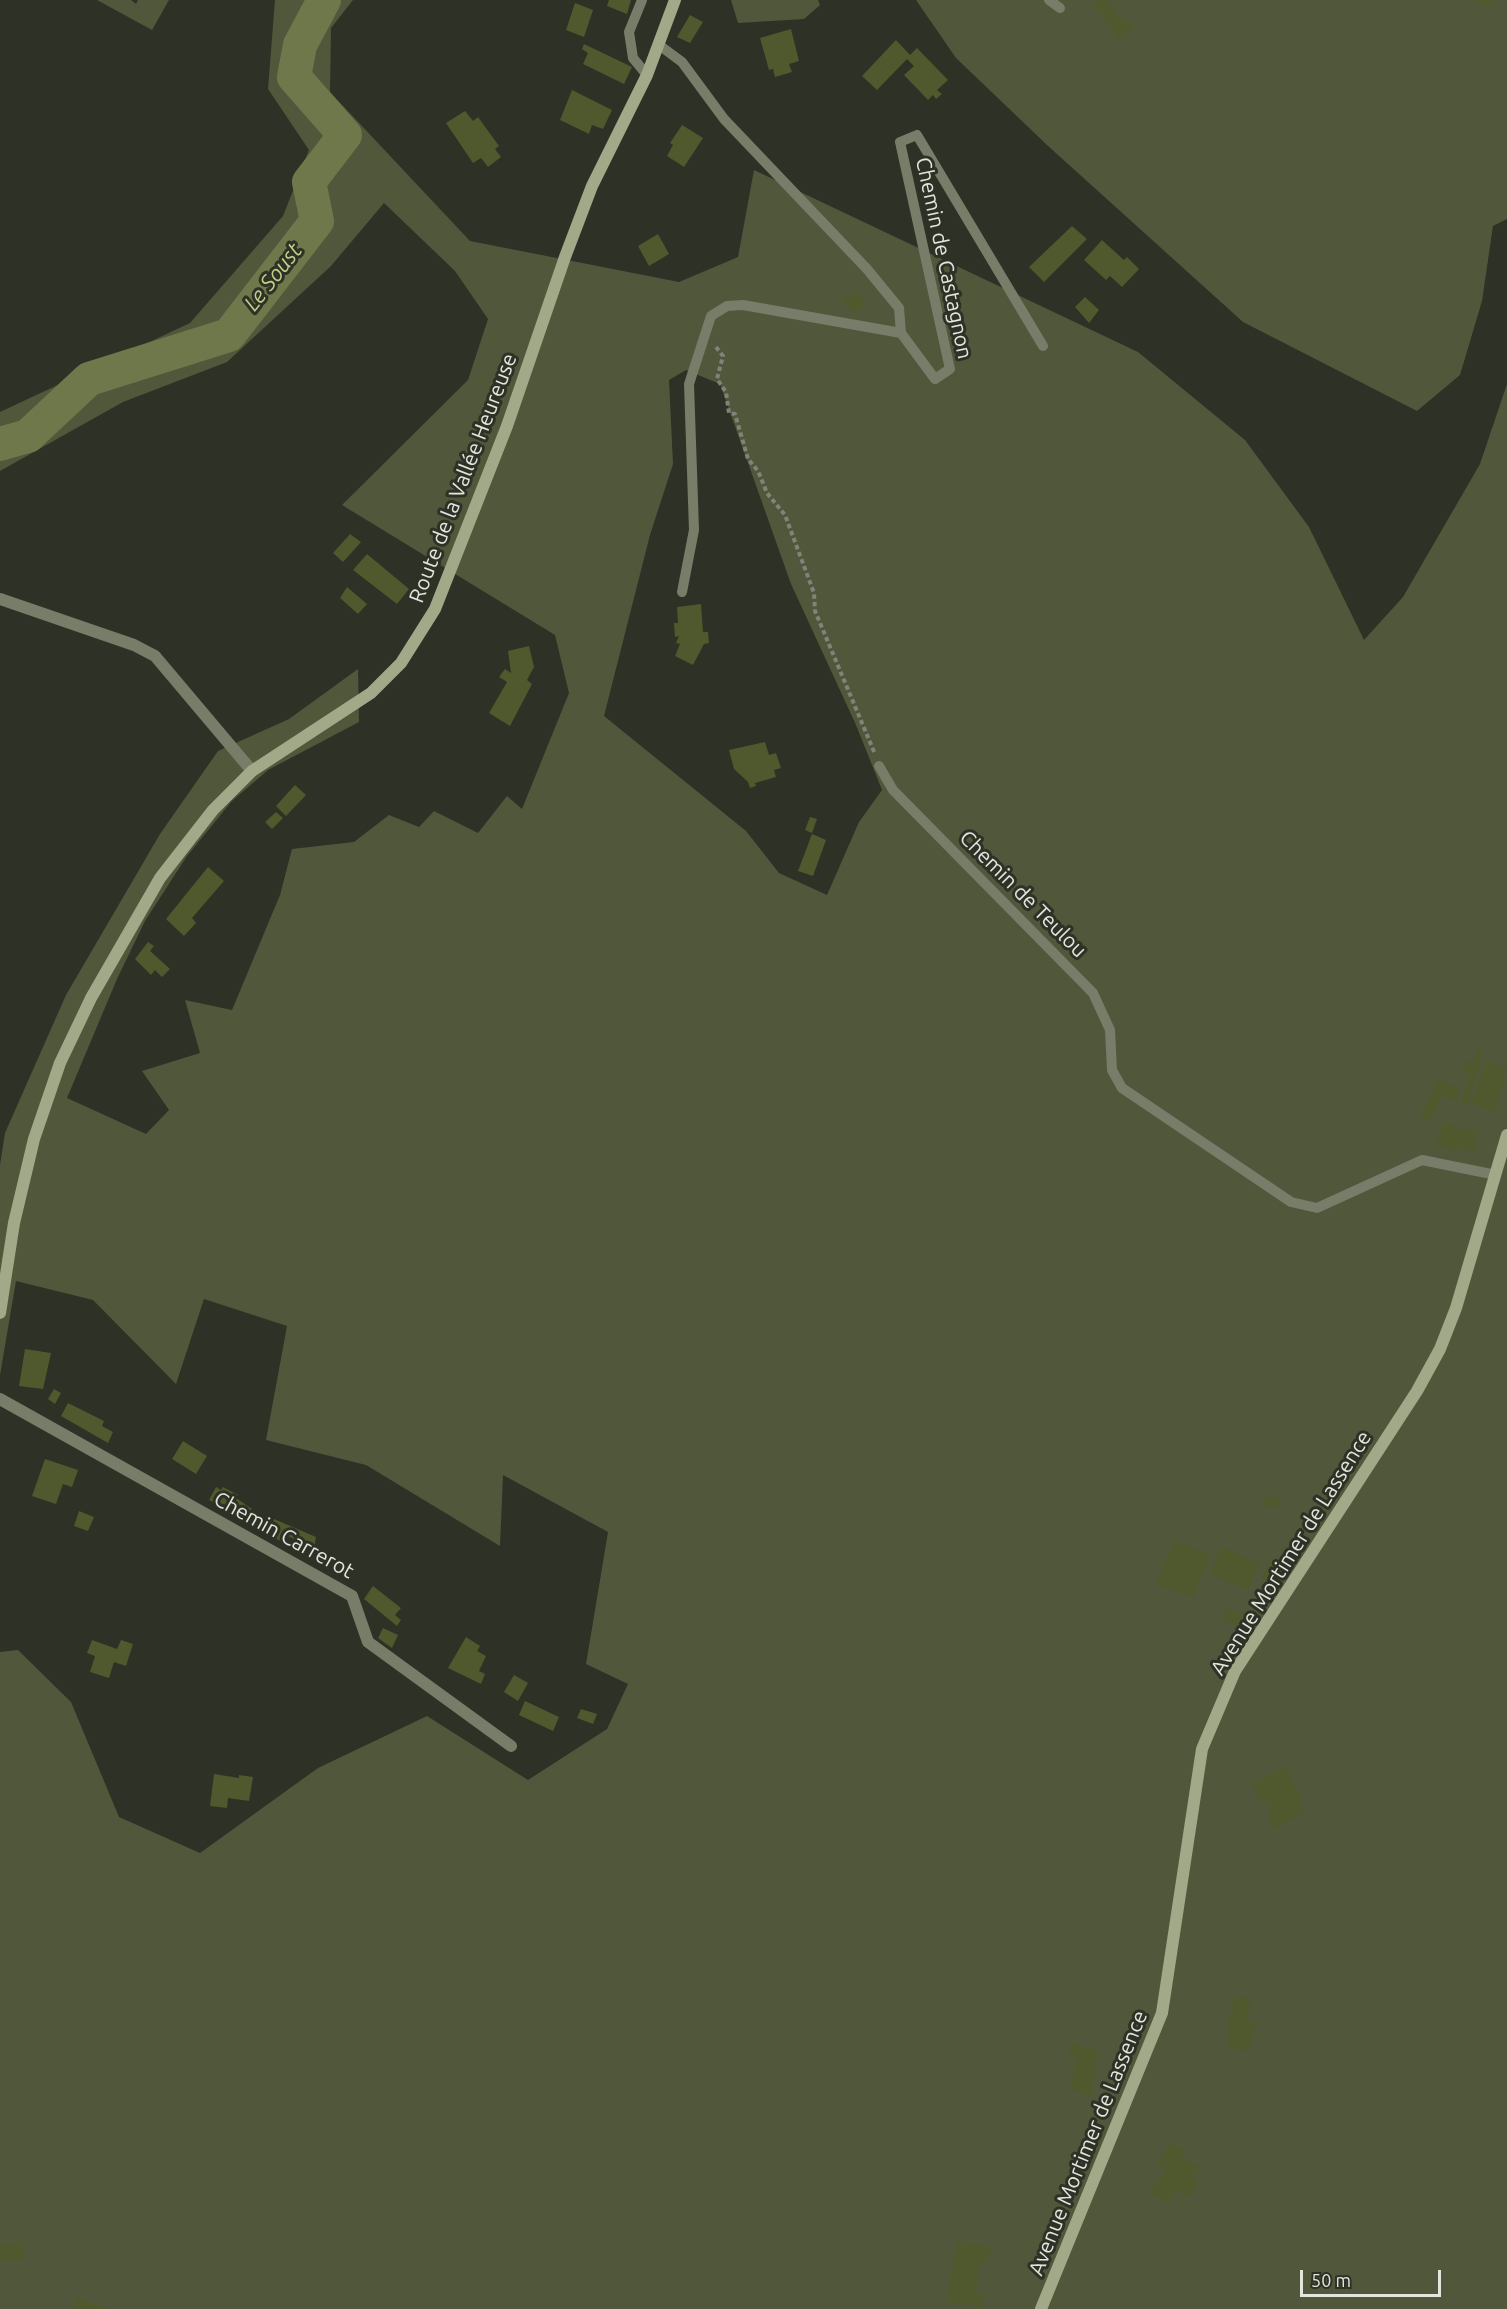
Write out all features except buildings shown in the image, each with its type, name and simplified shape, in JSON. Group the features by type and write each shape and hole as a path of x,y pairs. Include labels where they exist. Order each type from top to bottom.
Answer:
{"street":[{"name":"Route de la Vallée Heureuse","path":"0,1313 14,1223 34,1139 60,1063 91,998 160,878 213,810 252,771 371,693 401,663 425,627 468,529 592,186 647,75 675,0"},
{"path":"0,599 134,645 155,656 252,771"},
{"name":"Avenue Mortimer de Lassence","path":"1041,2309 1162,2013 1202,1749 1235,1671 1417,1391 1440,1349 1456,1308 1507,1135"},
{"name":"Chemin Carrerot","path":"0,1399 352,1596 368,1642 512,1746"}],"lane":[{"path":"642,0 629,32 633,58 647,75"},
{"path":"1049,0 1060,8"},
{"name":"Chemin de Castagnon","path":"659,45 682,62 724,119 867,269 899,308 901,333 935,379 950,369 900,142 917,135 1043,346"},
{"path":"682,592 694,530 689,384 711,316 727,306 743,305 901,333"},
{"name":"Chemin de Teulou","path":"879,766 893,790 1093,993 1110,1030 1112,1070 1122,1088 1291,1202 1317,1208 1422,1160 1496,1175"}],"path":[{"path":"723,356 717,379 726,392 729,413 735,414 748,459 758,471 767,493 785,515 814,593 815,611 842,671 879,766"}],"green space":[{"path":"97,0 131,0 136,4 138,0 169,0 152,30"},
{"path":"275,0 353,0 331,28 330,92 470,241 679,282 738,257 754,170 1138,352 1245,440 1309,527 1364,640 1403,597 1480,464 1507,384 1507,2309 0,2309 0,1652 18,1650 71,1702 119,1817 200,1853 318,1768 427,1716 528,1780 607,1729 628,1684 586,1664 608,1532 503,1475 500,1546 366,1465 266,1440 287,1326 204,1299 176,1384 93,1300 16,1281 0,1375 0,1165 5,1133 66,995 160,834 218,751 289,719 358,669 359,722 268,770 232,801 187,856 145,921 117,979 67,1098 146,1134 169,1110 142,1071 200,1053 185,1000 232,1010 280,895 292,849 354,842 389,815 419,827 434,811 478,833 507,796 522,809 569,693 555,635 342,505 468,380 488,319 455,271 384,203 331,266 227,362 123,402 0,471 0,412 190,323 283,216 309,150 268,89","holes":["686,370 720,384 791,584 856,725 882,790 859,822 827,895 779,873 746,831 604,716 650,535 673,464 669,380"]},
{"path":"731,0 818,0 820,5 804,19 738,23"},
{"path":"916,0 1507,0 1507,219 1493,226 1482,301 1460,375 1417,411 1243,322 1047,145 956,58"}],"waterway":[{"name":"Le Soust","path":"0,444 28,436 89,379 229,335 317,221 309,182 345,135 294,77 300,45 324,0"}]}
